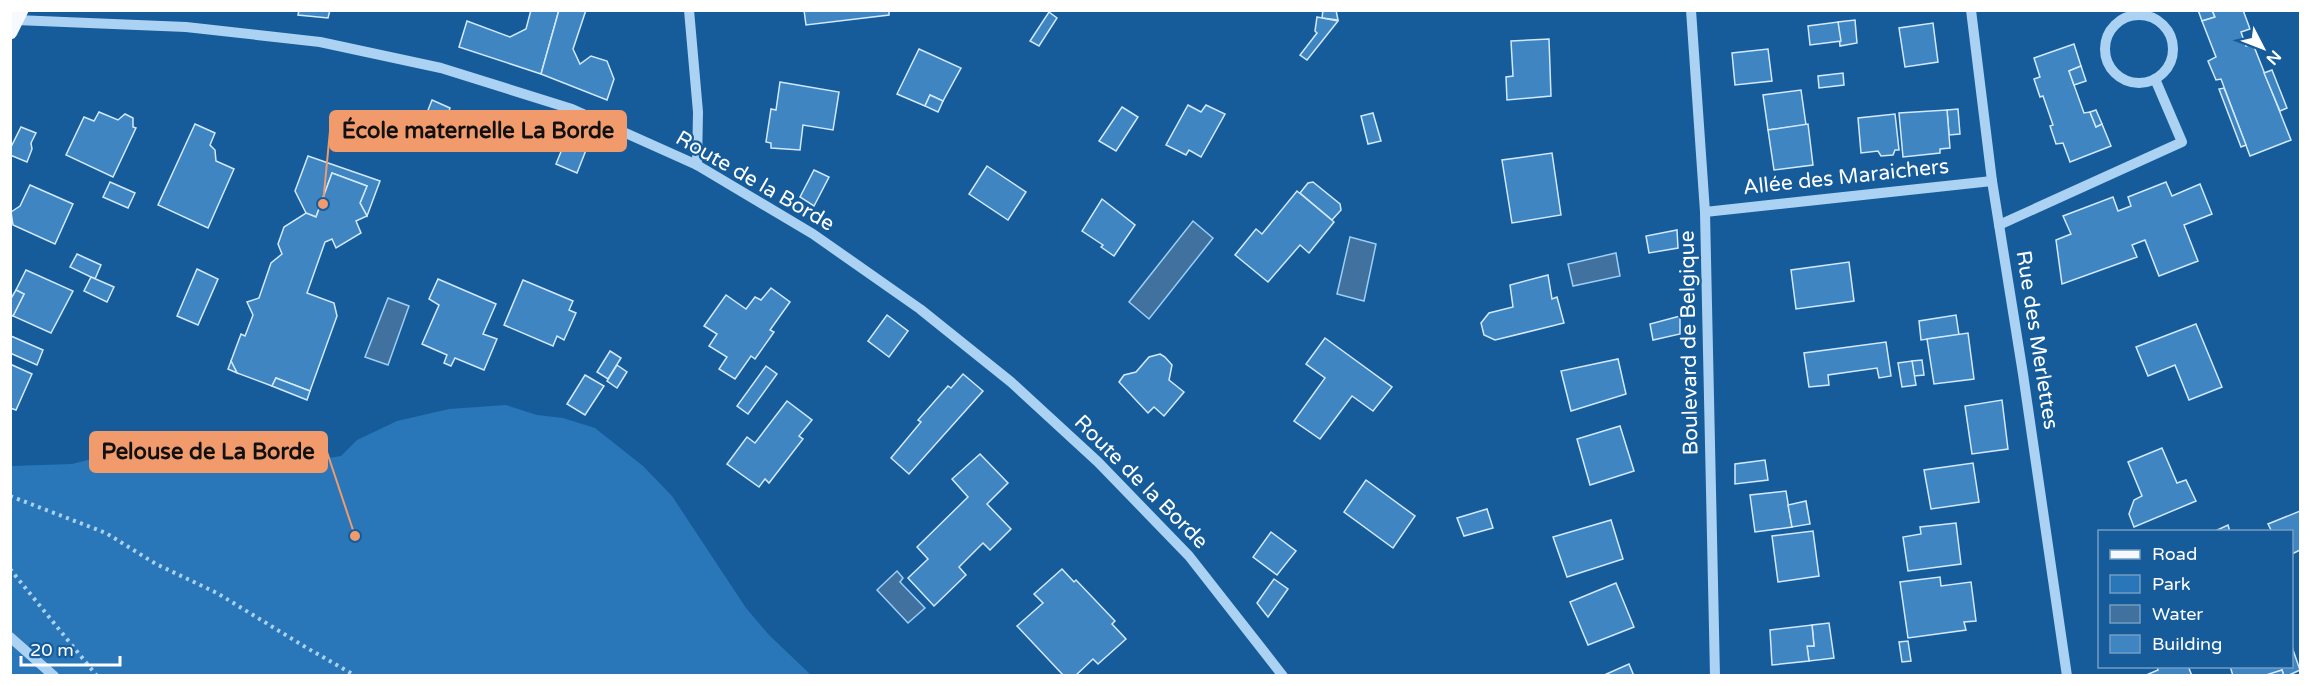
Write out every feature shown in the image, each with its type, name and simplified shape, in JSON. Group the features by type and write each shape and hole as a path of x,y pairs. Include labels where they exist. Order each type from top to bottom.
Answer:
{"street":[{"path":"689,10 698,112 697,165"},
{"name":"Boulevard de Belgique","path":"1691,10 1705,212 1715,675"},
{"name":"Rue des Merlettes","path":"1971,10 1992,181 2067,675"},
{"path":"2148,16 2159,21 2167,29 2172,39 2173,51 2170,62 2155,79 2134,82 2123,79 2109,63 2106,42 2117,23 2126,17 2148,16"},
{"name":"Route de la Borde","path":"16,21 186,27 320,42 441,68 572,109 697,165 813,234 920,309 1011,382 1098,462 1189,556 1283,675"},
{"path":"1999,225 2182,142 2155,79"},
{"name":"Allée des Maraichers","path":"1705,212 1992,181"},
{"path":"10,637 54,675"}],"path":[{"path":"10,496 106,533 156,564 217,593 356,675"},
{"path":"10,569 97,675"}],"green space":[{"path":"506,405 537,415 563,418 595,428 643,466 672,496 746,608 769,635 811,675 11,675 10,466 72,464 200,435 244,438 294,455 323,459 341,456 357,440 397,421 449,409"}],"water":[{"path":"1193,221 1213,238 1149,319 1129,302"},
{"path":"1350,237 1376,244 1364,301 1337,294"},
{"path":"1616,253 1620,276 1573,286 1568,264"},
{"path":"388,298 409,306 388,365 365,357"},
{"path":"897,571 903,578 900,582 925,608 908,623 877,590"}],"building":[{"path":"299,10 330,10 328,18 298,15"},
{"path":"531,10 559,10 541,74 459,47 467,21 510,37 526,29"},
{"path":"559,10 586,10 573,49 580,64 591,56 607,61 614,79 607,100 541,74"},
{"path":"804,10 889,10 889,15 806,25"},
{"path":"1323,10 1336,10 1338,20 1322,18"},
{"path":"2198,10 2212,10 2215,17 2202,21"},
{"path":"2212,10 2243,10 2250,29 2241,32 2246,46 2253,44 2291,140 2250,156 2221,79 2216,80 2208,61 2216,57 2202,21 2215,17"},
{"path":"1049,12 1057,18 1039,46 1030,41"},
{"path":"1317,17 1338,21 1307,60 1300,55 1317,33 1315,31"},
{"path":"1855,20 1857,43 1840,46 1838,22"},
{"path":"1838,22 1841,41 1810,45 1808,26"},
{"path":"1933,23 1938,62 1905,67 1899,28"},
{"path":"1549,39 1551,96 1507,100 1506,77 1513,76 1511,41"},
{"path":"2074,44 2081,66 2069,71 2084,113 2090,112 2096,127 2102,124 2111,146 2070,162 2063,143 2056,144 2050,126 2053,125 2043,96 2040,97 2034,79 2040,77 2034,58"},
{"path":"919,49 961,68 943,101 930,95 925,106 897,94"},
{"path":"1768,49 1772,81 1735,85 1732,53"},
{"path":"2081,66 2086,81 2074,85 2069,71"},
{"path":"2272,70 2287,108 2280,111 2264,73"},
{"path":"1843,73 1844,85 1819,88 1818,76"},
{"path":"780,82 839,92 833,130 803,125 800,150 771,148 771,143 766,142 771,109 776,110"},
{"path":"2224,88 2246,145 2241,147 2219,89"},
{"path":"1801,90 1806,125 1768,130 1763,95"},
{"path":"930,95 943,101 938,112 925,106"},
{"path":"432,100 450,108 441,135 421,128"},
{"path":"1188,105 1201,112 1206,105 1225,114 1201,157 1189,150 1186,155 1166,145"},
{"path":"1122,107 1138,117 1116,151 1099,141"},
{"path":"1958,109 1960,134 1949,135 1947,110"},
{"path":"1947,110 1950,148 1940,149 1940,153 1903,157 1899,113"},
{"path":"2096,110 2102,124 2096,127 2090,112"},
{"path":"99,112 118,120 125,114 133,118 133,127 136,128 113,177 66,155 84,117 94,121"},
{"path":"1373,113 1381,141 1368,144 1361,116"},
{"path":"1895,114 1899,150 1895,150 1893,155 1881,156 1878,151 1861,153 1858,118"},
{"path":"195,124 215,133 210,145 215,150 216,161 234,169 208,228 158,205"},
{"path":"1808,124 1813,165 1774,170 1768,130"},
{"path":"21,127 36,133 31,143 32,149 27,162 10,155 10,149"},
{"path":"567,137 588,145 577,173 556,164"},
{"path":"1552,153 1561,215 1512,223 1502,160"},
{"path":"308,156 380,181 367,216 360,203 367,186 332,173 316,217 306,213 295,191"},
{"path":"987,166 1026,192 1008,220 969,194"},
{"path":"814,170 829,177 814,206 800,197"},
{"path":"332,173 367,186 360,203 367,216 356,221 361,233 336,248 332,239 325,242 307,293 334,303 337,316 310,391 276,378 272,386 237,373 231,361 241,334 245,336 253,315 247,302 259,298 271,263 282,254 278,244 284,227 306,213 316,217"},
{"path":"110,182 135,193 128,208 103,197"},
{"path":"1313,182 1340,204 1341,210 1332,220 1300,193 1308,183"},
{"path":"2166,182 2172,196 2200,184 2212,214 2184,225 2198,261 2159,276 2145,240 2132,245 2137,257 2062,284 2056,240 2071,234 2063,216 2113,197 2118,211 2131,206 2128,197"},
{"path":"30,185 73,204 55,244 13,225 11,212 20,206"},
{"path":"1297,191 1334,222 1309,253 1300,245 1268,282 1235,255 1256,229 1262,234"},
{"path":"1102,199 1135,225 1114,256 1101,247 1103,245 1082,231"},
{"path":"1677,230 1678,248 1649,253 1646,236"},
{"path":"77,254 101,265 95,279 70,267"},
{"path":"1849,262 1854,301 1796,309 1791,270"},
{"path":"197,269 218,279 198,325 177,316"},
{"path":"26,270 73,291 51,333 13,316 24,294 16,290"},
{"path":"1548,275 1552,299 1557,297 1564,323 1495,340 1484,335 1481,323 1489,313 1513,307 1510,285"},
{"path":"91,277 114,287 107,302 84,291"},
{"path":"438,279 496,304 483,334 497,339 484,370 455,358 451,366 444,363 447,355 422,344 439,305 429,299"},
{"path":"523,280 573,301 569,310 576,313 564,340 557,336 553,346 504,325"},
{"path":"771,288 790,302 770,330 774,332 755,359 751,356 735,379 719,369 727,357 709,346 717,334 704,326 726,295 746,309 755,297 761,300"},
{"path":"16,290 24,294 13,316 10,314 10,300"},
{"path":"887,315 908,331 889,357 868,341"},
{"path":"1956,315 1959,335 1921,340 1919,321"},
{"path":"1680,316 1680,334 1653,340 1650,324"},
{"path":"2196,324 2222,387 2189,400 2175,365 2148,376 2136,347"},
{"path":"1968,333 1974,379 1934,384 1927,339"},
{"path":"11,336 43,350 37,365 10,353"},
{"path":"1325,338 1392,387 1373,411 1352,396 1320,439 1294,421 1325,378 1306,364"},
{"path":"1886,342 1891,376 1879,378 1877,368 1828,375 1829,385 1809,387 1804,353"},
{"path":"610,351 621,358 608,379 597,372"},
{"path":"1160,354 1172,365 1169,380 1184,392 1164,416 1154,407 1148,413 1119,382 1124,375 1136,372 1149,357"},
{"path":"1618,359 1626,394 1571,411 1561,371"},
{"path":"1922,360 1924,375 1914,376 1912,361"},
{"path":"231,361 237,373 228,369"},
{"path":"1912,361 1916,385 1902,387 1898,363"},
{"path":"10,364 32,374 16,410 10,408"},
{"path":"617,365 627,372 617,388 607,381"},
{"path":"766,366 777,374 748,414 737,406"},
{"path":"963,374 983,391 909,474 891,458 921,422 918,420 948,386 951,388"},
{"path":"585,375 604,386 585,415 567,404"},
{"path":"276,378 310,391 307,400 272,386"},
{"path":"2002,400 2008,449 1972,454 1965,406"},
{"path":"787,401 812,420 799,436 803,439 769,483 765,479 759,487 727,464 747,437 755,443"},
{"path":"1620,426 1634,471 1590,485 1577,439"},
{"path":"2162,448 2177,483 2186,480 2196,501 2134,527 2129,514 2134,500 2142,496 2128,462"},
{"path":"980,454 1008,483 987,504 1011,529 990,550 983,543 959,567 966,575 934,606 908,578 928,559 917,547 968,497 952,479"},
{"path":"1765,460 1768,480 1735,484 1735,464"},
{"path":"1973,463 1979,502 1931,509 1924,470"},
{"path":"1366,480 1415,516 1393,548 1344,512"},
{"path":"1786,491 1792,527 1755,532 1750,495"},
{"path":"1806,501 1810,524 1792,527 1788,505"},
{"path":"1487,509 1493,528 1464,536 1457,518"},
{"path":"2300,511 2300,550 2293,554 2293,530 2271,530 2268,524"},
{"path":"1611,520 1623,559 1567,577 1553,537"},
{"path":"1956,523 1961,564 1908,571 1903,537 1921,534 1920,527"},
{"path":"2228,525 2229,530 2217,530"},
{"path":"1813,531 1819,576 1778,582 1772,536"},
{"path":"1271,532 1296,551 1277,575 1253,557"},
{"path":"1062,569 1074,582 1076,580 1115,621 1112,624 1126,639 1098,664 1093,659 1075,676 1064,676 1017,626 1043,603 1034,594"},
{"path":"1940,577 1941,586 1971,582 1976,621 1964,622 1966,630 1908,638 1900,582"},
{"path":"1274,579 1288,589 1268,617 1257,603"},
{"path":"1616,583 1634,627 1588,645 1570,602"},
{"path":"1829,623 1834,658 1809,661 1807,646 1814,646 1812,625"},
{"path":"1812,625 1814,646 1807,646 1809,661 1772,665 1770,630"},
{"path":"1908,641 1911,661 1902,662 1899,642"},
{"path":"2293,650 2300,670 2287,676 2284,676 2282,670 2267,676 2233,676 2231,668 2293,668"},
{"path":"1629,664 1634,676 1602,676"},
{"path":"2158,668 2189,668 2192,676 2144,676 2158,670"},
{"path":"2282,670 2284,676 2266,675"}],"place":[{"name":"École maternelle La Borde","path":"323,204"},
{"name":"Pelouse de La Borde","path":"355,536"}]}
